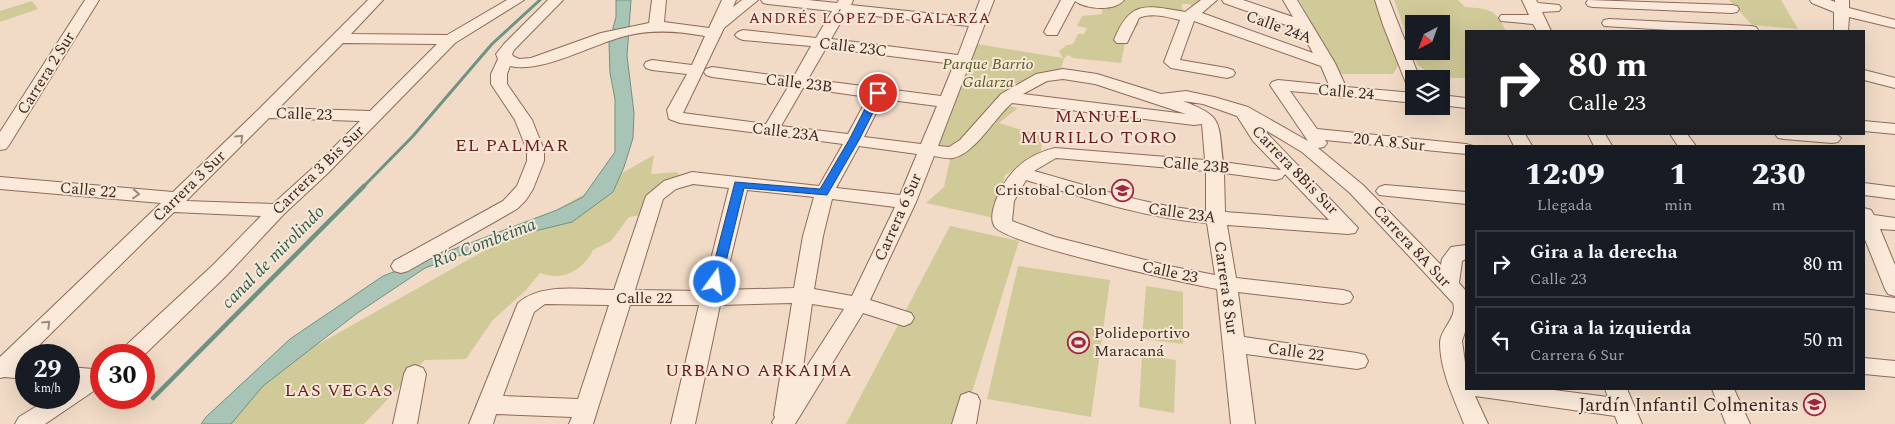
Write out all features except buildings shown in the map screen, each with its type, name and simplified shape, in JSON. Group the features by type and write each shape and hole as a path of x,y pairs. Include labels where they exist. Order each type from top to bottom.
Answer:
{"street":[{"name":"Carrera 2 Sur","path":"0,145 92,0"},
{"name":"Carrera 3 Sur","path":"1,369 265,113 376,0"},
{"name":"Carrera 3 Bis Sur","path":"142,344 220,270 277,210 450,40 518,0"},
{"path":"556,0 509,47 504,54 506,59 512,63 522,64 546,59 614,36 653,27 715,30 751,0"},
{"path":"653,27 659,0"},
{"path":"705,71 715,30 730,0"},
{"path":"768,0 844,3 978,23"},
{"name":"Carrera 6 Sur","path":"784,423 858,304 907,202 987,0"},
{"path":"1052,32 1068,0"},
{"path":"1081,0 1104,4 1117,0"},
{"path":"1210,0 1190,16 1173,63 1227,73"},
{"path":"1229,0 1306,27"},
{"path":"1290,0 1327,63 1341,92"},
{"path":"1382,0 1409,70"},
{"path":"1816,0 1842,5 1895,24"},
{"path":"1592,1 1728,5 1752,30"},
{"path":"1592,1 1612,27 1752,30"},
{"path":"770,129 844,3"},
{"path":"1531,3 1554,8"},
{"path":"1531,3 1541,26"},
{"path":"1841,30 1842,5"},
{"name":"Calle 24A","path":"1122,40 1134,15 1142,11 1161,12 1190,16 1327,63"},
{"path":"1506,18 1541,26"},
{"name":"Calle 23C","path":"743,36 822,43 963,60"},
{"path":"339,38 450,40"},
{"path":"401,266 510,205 524,191 536,160 536,148 532,137 499,84 498,79 506,59"},
{"name":"Calle 23B","path":"652,65 946,102"},
{"name":"Calle 23A","path":"705,71 675,110 675,115 680,118 951,153 959,150 1007,97"},
{"path":"1007,97 1033,82 1061,74 1089,78 1160,99 1201,115 1210,122"},
{"path":"1865,75 1895,84"},
{"name":"Calle 24","path":"1278,85 1405,97"},
{"name":"Carrera 8A Sur","path":"1278,85 1330,164"},
{"name":"Carrera 6 Sur","path":"784,423 813,236 824,193 878,93"},
{"name":"Carrera 8A Sur","path":"1160,99 1173,96 1204,98 1242,111 1281,131 1330,164 1360,192 1465,305 1465,313 1455,326 1451,339 1465,376"},
{"path":"1007,97 1210,122"},
{"path":"1450,101 1465,103"},
{"name":"Carrera 8Bis Sur","path":"1242,111 1259,137 1348,226 1347,228"},
{"name":"Calle 23","path":"265,113 373,116"},
{"name":"Carrera 8 Sur","path":"1210,122 1215,166 1216,218 1227,284 1243,424"},
{"path":"1865,126 1895,129"},
{"name":"20 A 8 Sur","path":"1312,134 1465,149"},
{"path":"1794,135 1833,139"},
{"name":"Calle 23B","path":"1022,173 1039,158 1055,153 1215,166 1276,174"},
{"name":"Calle 23A","path":"1022,173 1154,211 1216,218 1347,228"},
{"name":"Calle 23","path":"1022,173 1014,183 1005,203 1002,218 1003,224 1018,231 1050,242 1169,273 1227,284 1343,297"},
{"path":"485,415 583,416 655,196 670,185 692,178 907,202"},
{"name":"Calle 22","path":"0,183 172,202 277,210"},
{"path":"683,424 739,184"},
{"path":"1865,189 1895,193"},
{"path":"1385,191 1465,198"},
{"path":"1865,218 1895,224"},
{"path":"1865,218 1895,289"},
{"path":"1449,286 1452,259 1458,252 1465,252"},
{"name":"Calle 22","path":"485,415 525,308 533,301 543,297 711,298 803,294 858,304 904,318"},
{"path":"1865,301 1895,305"},
{"name":"Calle 22","path":"1234,344 1357,361"},
{"path":"1865,366 1895,370"},
{"path":"1,369 15,370"},
{"path":"405,424 414,374"},
{"name":"Carrera 8A Sur","path":"1470,390 1476,424"},
{"path":"1492,390 1623,407"},
{"path":"1723,390 1738,424"},
{"path":"964,424 969,400"},
{"path":"27,424 50,409"}],"green space":[{"name":"Parque Barrio Galarza","path":"1109,0 1203,0 1194,9 1190,4 1182,4 1183,14 1156,13 1152,18 1144,13 1136,16 1139,24 1126,38 1121,63 1072,58 1069,55 1064,58 1061,69 1022,85 991,103 952,151 932,149 971,43 1063,58 1059,51 1067,45 1073,44 1078,34 1084,34 1087,28 1077,26 1082,16 1102,14 1102,8 1106,8"},
{"path":"1299,0 1379,0 1402,59 1393,74 1337,74"},
{"path":"1394,0 1458,0 1465,7 1486,9 1495,14 1506,30 1465,30 1465,78 1450,78 1450,70 1424,70 1417,64 1416,60 1450,60 1450,15 1405,15 1405,31"},
{"path":"1729,0 1781,0 1798,29 1752,25"},
{"path":"32,1 38,9 0,22 0,11"},
{"path":"1005,105 1018,108 999,123 1042,136 1041,152 1005,175 994,218 926,203 944,187 951,155"},
{"path":"654,155 651,174 677,172 682,178 641,215 629,217 611,241 593,250 578,268 564,275 556,276 540,273 526,290 492,321 466,359 425,360 364,424 227,424 269,372"},
{"path":"950,226 1019,241 962,424 846,424"},
{"path":"1018,266 1110,280 1091,417 987,399"},
{"path":"1146,286 1183,292 1183,344 1142,339"},
{"path":"1142,355 1176,360 1174,413 1139,407"}],"water":[{"name":"Río Combeima","path":"616,0 631,0 627,56 634,113 633,138 624,167 613,192 572,222 514,236 425,268 356,314 263,386 231,424 201,424 206,417 290,339 383,276 557,210 583,197 615,152 615,99 610,73 609,43 616,17"}],"waterway":[{"name":"canal de mirolindo","path":"363,187 413,136 492,44 540,0"},
{"name":"canal de mirolindo","path":"155,396 364,186"}],"place":[{"name":"Cristobal Colon","path":"1123,190"},
{"name":"Polideportivo Maracaná","path":"1078,342"},
{"name":"Jardín Infantil Colmenitas","path":"1815,405"}],"district":[{"name":"ANDRÉS LÓPEZ DE GALARZA","path":"870,18"},
{"name":"MANUEL MURILLO TORO","path":"1099,126"},
{"name":"EL PALMAR","path":"512,145"},
{"name":"URBANO ARKAIMA","path":"759,370"},
{"name":"LAS VEGAS","path":"339,390"}],"route":[{"path":"715,282 739,184 824,193 878,93"}]}
